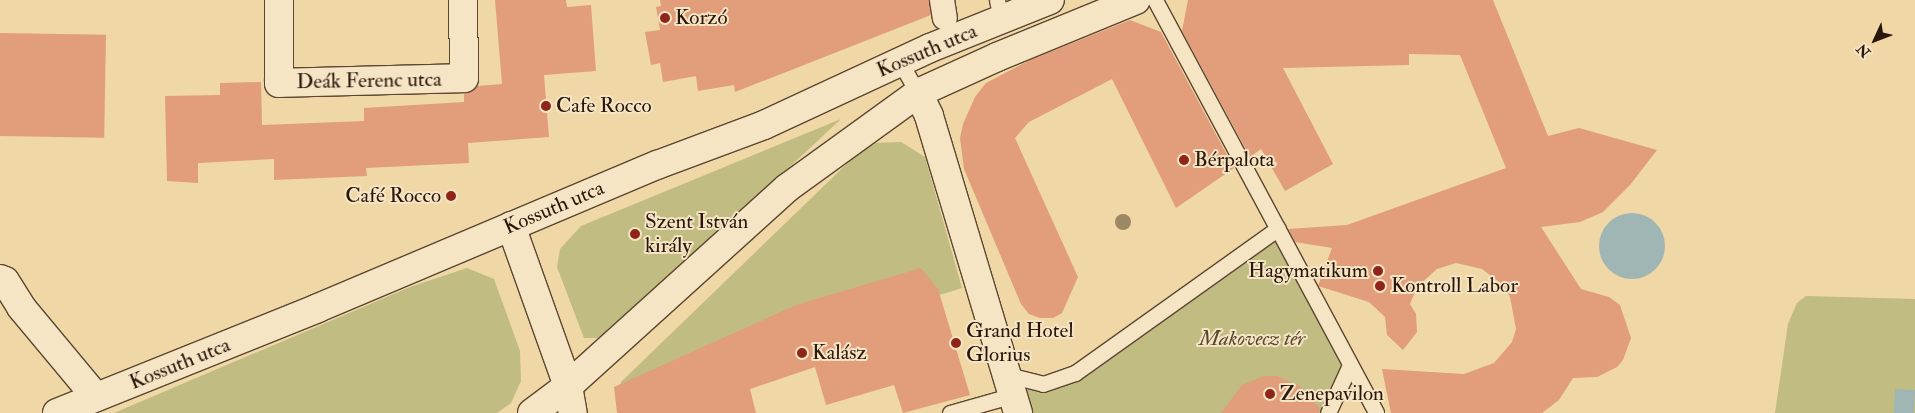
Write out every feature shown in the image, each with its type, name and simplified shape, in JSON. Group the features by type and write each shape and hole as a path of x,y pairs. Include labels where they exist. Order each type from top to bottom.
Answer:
{"main road":[{"name":"Deák Ferenc utca","path":"279,0 279,83 464,78 463,0"},
{"name":"Kossuth utca","path":"57,413 511,226 764,125 900,62 999,10 1050,0"},
{"name":"Kossuth utca","path":"532,413 568,386 787,188 918,93 1006,53 1136,0"},
{"path":"918,93 929,116 1013,394"},
{"path":"511,226 568,386 573,413"},
{"path":"0,279 6,281 21,307 96,397"}],"lane":[{"path":"1155,0 1376,413"},
{"path":"900,62 918,93"},
{"path":"950,413 1075,373 1278,228"},
{"path":"1328,413 1350,365"}],"green space":[{"path":"841,119 614,331 597,338 584,338 557,267 560,249 581,226"},
{"path":"901,142 925,157 962,288 780,344 618,413 621,382 856,155 876,143"},
{"name":"Makovecz tér","path":"1278,228 1350,365 1328,413 1017,413 1008,375 1043,384 1075,373"},
{"path":"467,268 494,279 520,351 521,381 511,403 497,413 114,413 410,287"},
{"path":"1806,296 1915,299 1915,413 1775,413 1788,324 1797,303"}],"water":[{"path":"1632,213 1645,216 1655,223 1662,233 1665,246 1662,259 1655,269 1645,276 1632,279 1619,276 1609,269 1602,259 1599,246 1602,233 1609,223 1619,216"},
{"path":"1895,389 1915,390 1914,413 1894,413"}],"building":[{"path":"495,0 566,0 567,7 591,5 596,71 544,75 549,137 468,143 469,163 366,168 367,176 274,180 274,159 198,163 198,183 167,181 165,96 220,95 220,83 261,82 262,125 364,121 364,108 464,102 464,94 477,86 502,84"},
{"path":"660,0 929,0 931,15 735,92 734,85 698,91 696,76 663,82 660,63 651,65 645,32 660,30 656,7 661,6"},
{"path":"1188,0 1493,0 1548,136 1579,128 1657,150 1630,185 1603,212 1580,222 1541,227 1581,289 1609,297 1620,305 1631,338 1623,360 1617,367 1597,377 1573,378 1559,400 1542,413 1391,413 1382,369 1464,374 1494,363 1512,342 1516,329 1510,297 1503,285 1482,269 1456,263 1437,269 1417,287 1410,304 1416,314 1417,332 1403,350 1387,335 1385,317 1369,302 1318,286 1332,248 1295,242 1288,229 1347,225 1506,168 1460,55 1409,54 1409,65 1283,68 1333,164 1285,191 1261,149 1250,157 1182,31"},
{"name":"Bérpalota","path":"1130,20 1161,32 1234,168 1176,208 1112,79 1029,122 1015,138 1078,277 1062,313 1053,318 1040,318 1029,314 1021,304 964,169 960,138 963,124 975,97 986,83 1030,60"},
{"path":"0,33 106,35 104,138 0,136"},
{"path":"921,268 938,289 970,395 903,413 894,385 826,405 815,367 750,389 756,413 617,413 614,387 796,305"},
{"name":"Zenepavilon","path":"1264,376 1277,376 1299,386 1320,408 1319,413 1221,413 1242,385"}],"place":[{"name":"Korzó","path":"665,18"},
{"name":"Cafe Rocco","path":"546,106"},
{"name":"Bérpalota","path":"1184,160"},
{"name":"Café Rocco","path":"451,196"},
{"name":"Szent István király","path":"635,234"},
{"name":"Hagymatikum","path":"1378,271"},
{"name":"Kontroll Labor","path":"1380,286"},
{"name":"Grand Hotel Glorius","path":"956,343"},
{"name":"Kalász","path":"802,353"},
{"name":"Zenepavilon","path":"1270,394"}]}
